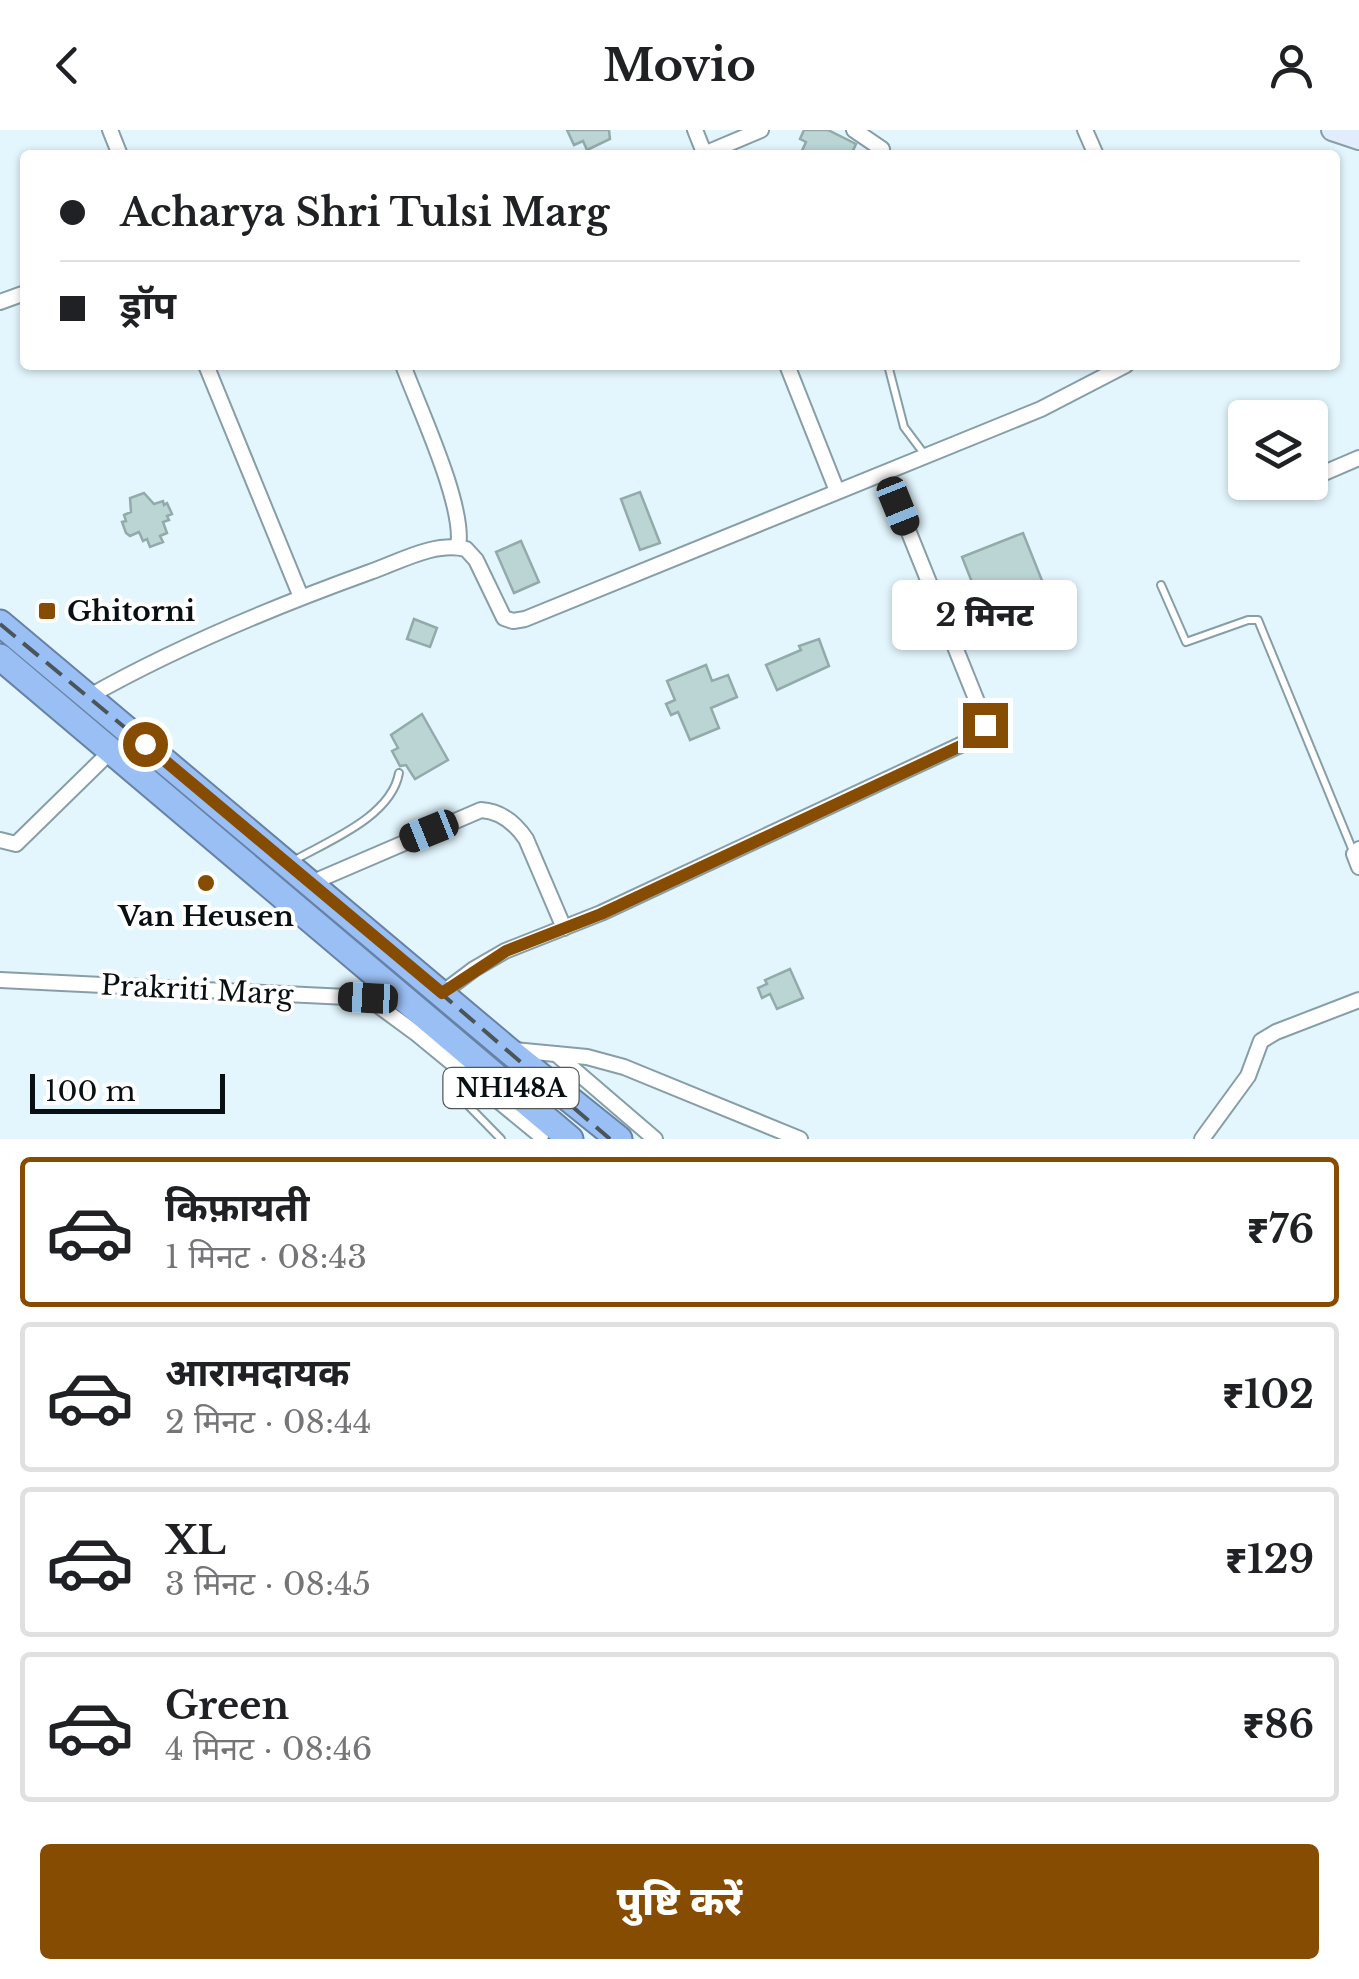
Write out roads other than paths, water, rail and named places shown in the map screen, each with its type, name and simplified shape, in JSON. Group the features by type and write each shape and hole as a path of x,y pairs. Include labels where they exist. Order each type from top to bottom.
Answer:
{"highway":[{"name":"NH148A","path":"0,623 508,1050 620,1139"},
{"name":"NH148A","path":"0,657 390,983 543,1131 570,1139"},
{"path":"390,983 403,960"}],"street":[{"path":"715,150 761,130"},
{"path":"854,130 882,149"},
{"path":"1332,130 1359,139"},
{"path":"208,370 302,597"},
{"path":"405,370 450,496 458,524 458,547"},
{"path":"790,370 837,491"},
{"path":"88,697 162,656 302,597 430,550 466,549 476,560 504,618 518,621 1041,409 1116,370"},
{"path":"1328,471 1359,458"},
{"path":"442,993 493,957 984,734 982,714 884,473"},
{"path":"0,840 16,844 112,750"},
{"path":"311,883 434,829 488,810 518,828 526,839 564,928"},
{"name":"Prakriti Marg","path":"0,980 368,998"},
{"path":"390,983 368,998 543,1131"},
{"path":"1202,1139 1248,1076 1261,1041 1359,1000"},
{"path":"508,1050 587,1057 656,1078 800,1139"},
{"path":"556,1053 654,1139"}],"lane":[{"path":"889,370 904,426 926,457"},
{"path":"1161,585 1186,642 1258,620 1357,856"},
{"path":"287,864 378,809 390,795 398,773"},
{"path":"458,1095 501,1139"}],"railway":[{"path":"0,624 327,895 610,1139"}],"place":[{"name":"Ghitorni","path":"47,611"},
{"name":"Van Heusen","path":"206,883"}]}
